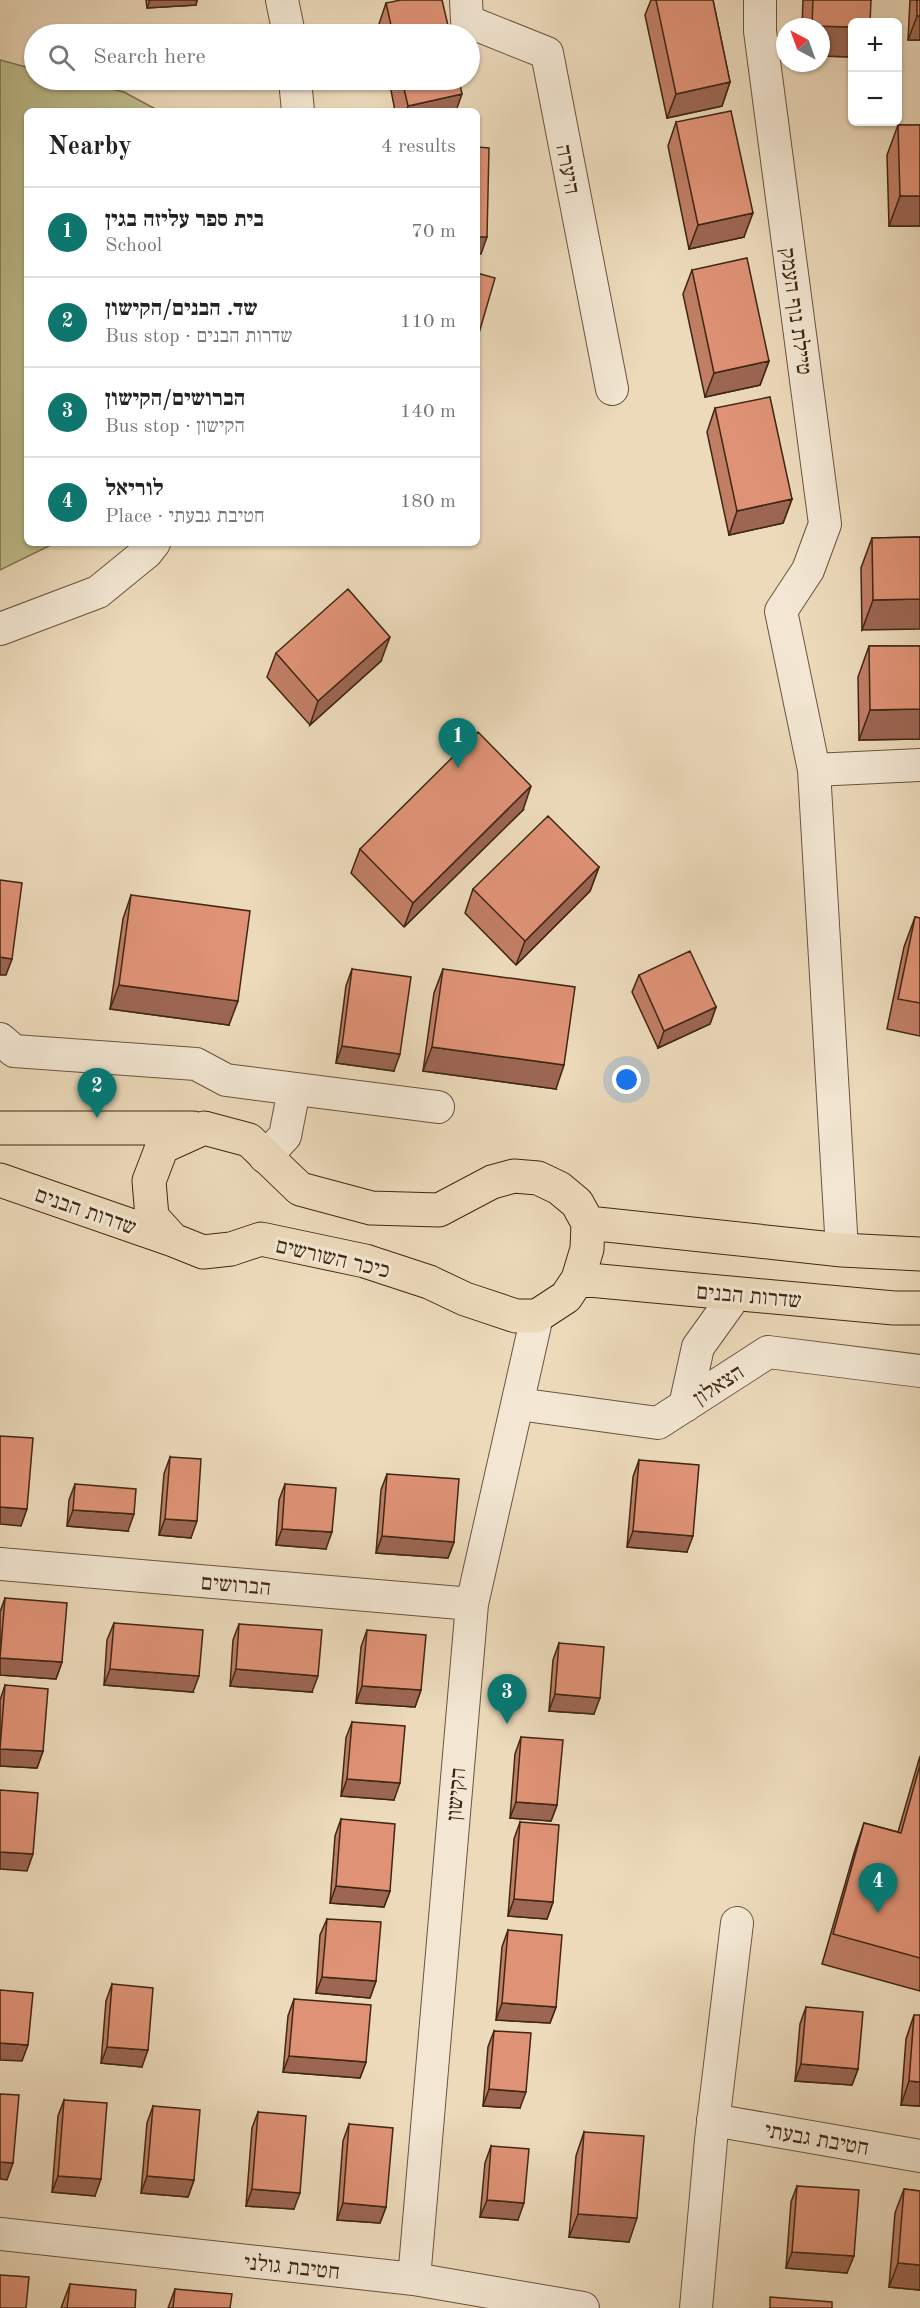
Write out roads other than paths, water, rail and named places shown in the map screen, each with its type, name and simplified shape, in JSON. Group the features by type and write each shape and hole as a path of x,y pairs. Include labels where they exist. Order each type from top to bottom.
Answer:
{"main road":[{"path":"0,1128 204,1128 249,1140 300,1189 371,1208 439,1210 492,1182 514,1176 538,1178 559,1188 577,1203 588,1223 586,1249 578,1279 566,1297 537,1316"},
{"name":"כיכר השורשים","path":"204,1128 162,1147 149,1181 152,1217 172,1240 203,1252 231,1248 261,1239 365,1261 429,1282 494,1310 516,1316 537,1316"},
{"name":"שדרות הבנים","path":"0,1180 172,1240"},
{"path":"588,1223 842,1250 920,1254"},
{"name":"שדרות הבנים","path":"578,1279 894,1308 920,1308"}],"street":[{"path":"282,0 287,24"},
{"name":"היערה","path":"466,0 467,21 474,24"},
{"name":"טיילת נוף העמק","path":"760,0 760,30 825,524 808,570 781,610 814,770"},
{"name":"היערה","path":"480,26 547,53 612,389"},
{"path":"296,90 298,108"},
{"path":"0,629 98,592 152,546"},
{"path":"842,1250 814,770 920,765"},
{"path":"0,1039 14,1051 196,1064 226,1080 438,1107"},
{"path":"265,1157 285,1136 294,1090"},
{"path":"685,1406 698,1347 736,1294"},
{"name":"הקישון","path":"414,2280 472,1604 537,1316"},
{"name":"הצאלון","path":"518,1404 658,1423 768,1352 920,1371"},
{"name":"הברושים","path":"0,1564 472,1604"},
{"path":"696,2308 713,2120 737,1923"},
{"name":"חטיבת גבעתי","path":"713,2120 920,2157"},
{"name":"חטיבת גולני","path":"0,2234 414,2280 583,2308"}],"place":[{"name":"בית ספר עליזה בגין","path":"458,768"},
{"name":"שד. הבנים/הקישון","path":"97,1118"},
{"name":"הברושים/הקישון","path":"507,1724"},
{"name":"לוריאל","path":"878,1913"}]}
